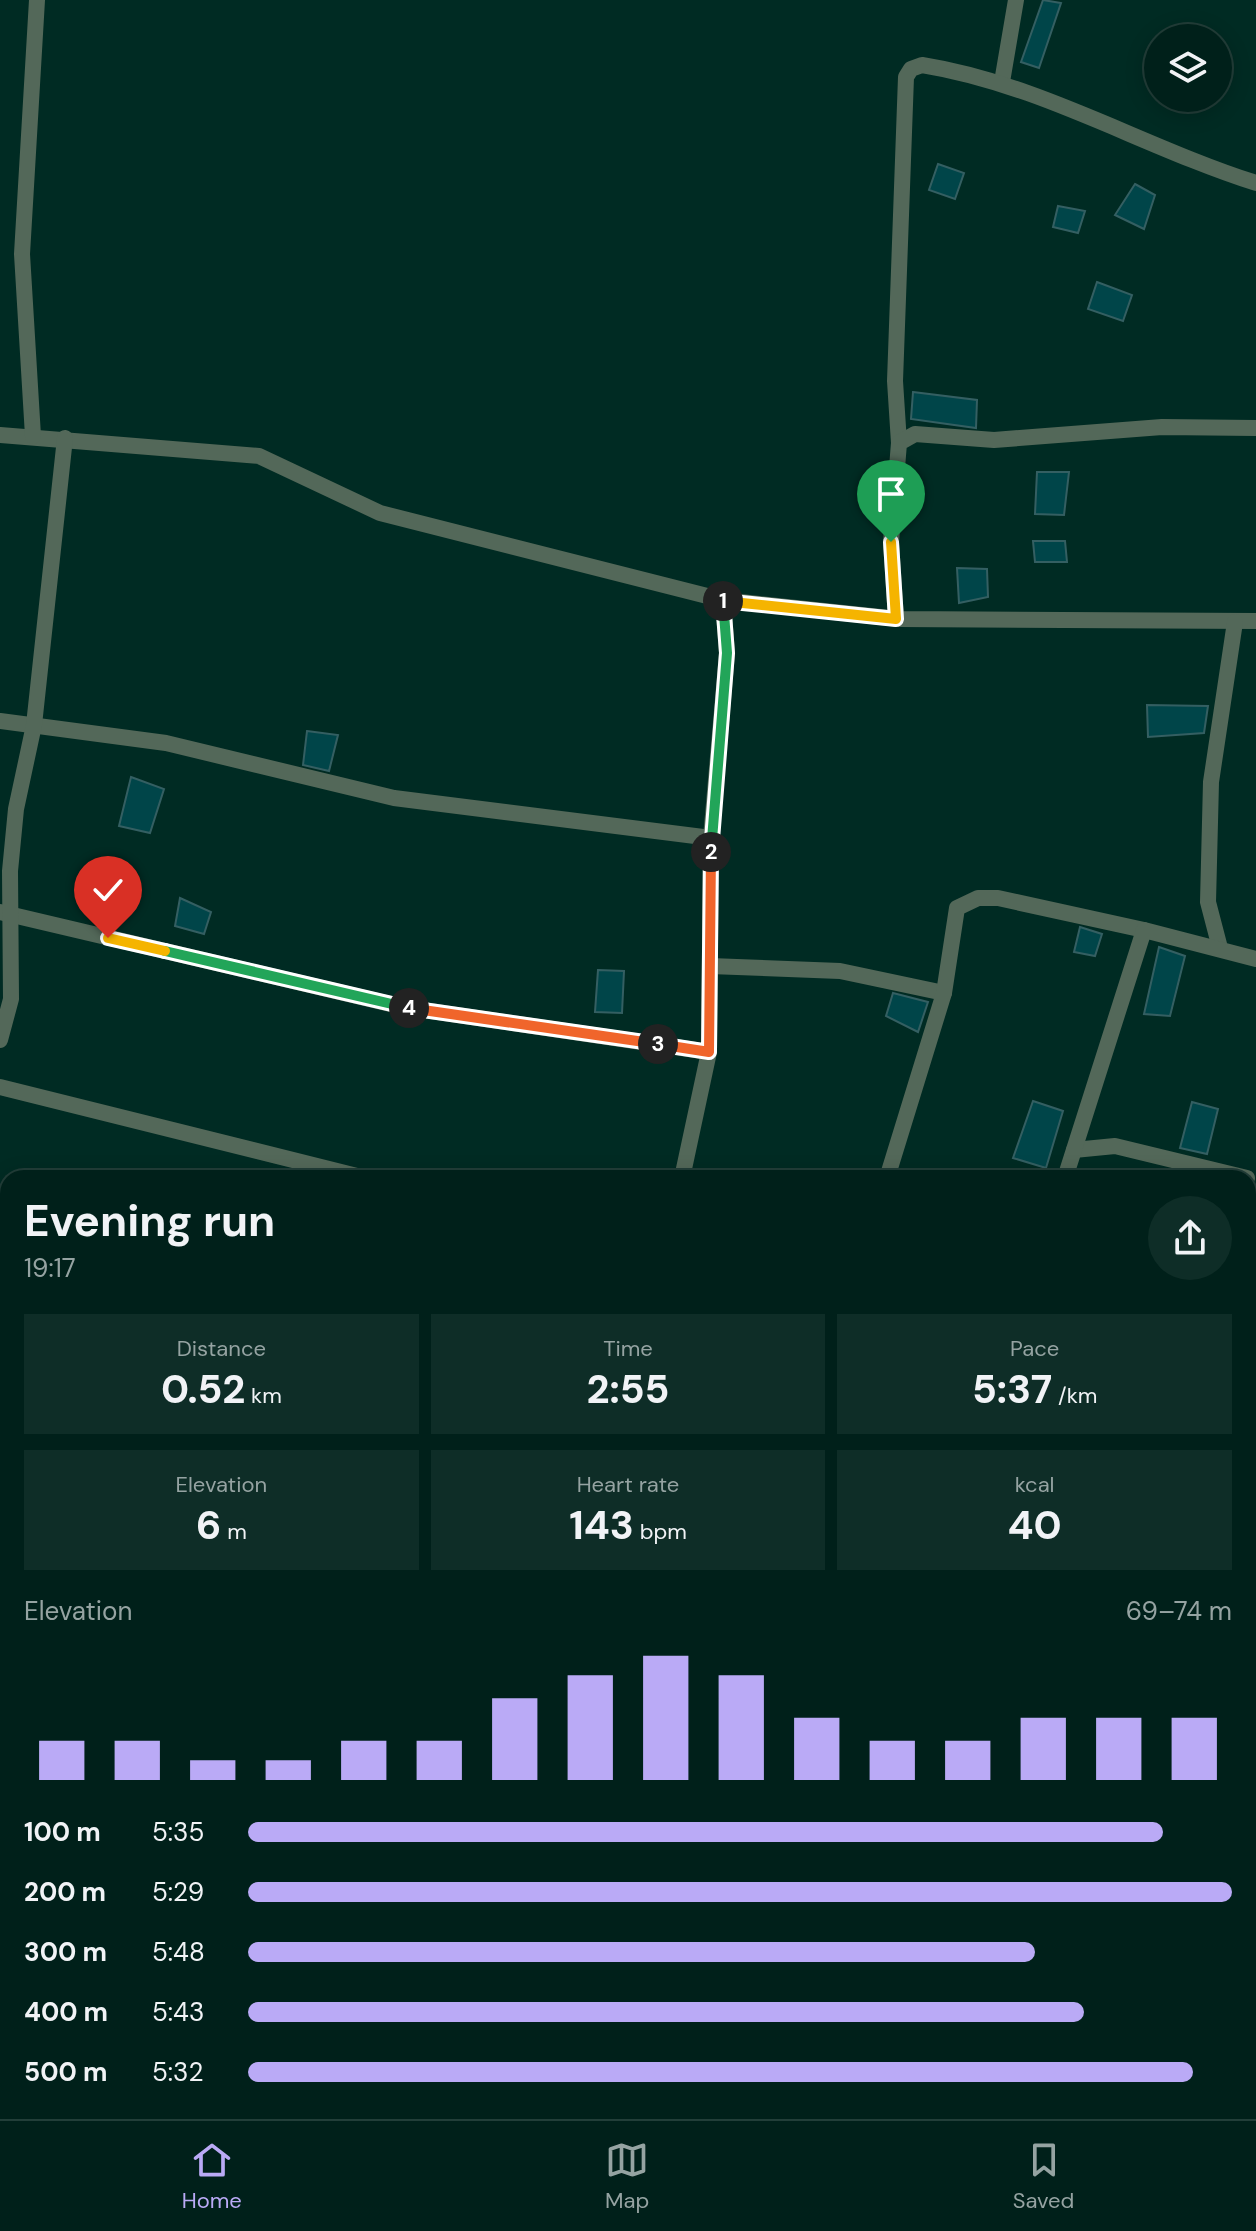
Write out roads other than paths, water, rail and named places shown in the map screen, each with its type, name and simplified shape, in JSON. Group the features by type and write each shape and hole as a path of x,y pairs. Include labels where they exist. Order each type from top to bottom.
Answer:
{"street":[{"path":"33,436 22,254 37,0"},
{"path":"1002,82 1016,0"},
{"path":"896,619 891,542 899,443 895,381 906,77 911,69 922,65 1002,82 1102,120 1212,169 1256,183"},
{"path":"899,443 915,434 994,440 1162,427 1256,428"},
{"path":"0,435 259,456 380,513 723,600 896,619 1256,621"},
{"path":"0,1040 11,999 5,913 16,809 34,725 65,438"},
{"path":"684,1170 709,1052 711,838 727,653 723,600"},
{"path":"1220,948 1208,902 1211,782 1235,622"},
{"path":"0,721 166,743 394,798 711,838"},
{"path":"889,1170 944,993 953,915 965,902 978,898 998,898 1144,930 1256,959"},
{"path":"5,913 403,1007 709,1052"},
{"path":"1068,1170 1144,930"},
{"path":"710,966 840,971 944,993"},
{"path":"0,1087 333,1170"},
{"path":"1074,1150 1115,1146 1199,1170"}]}
